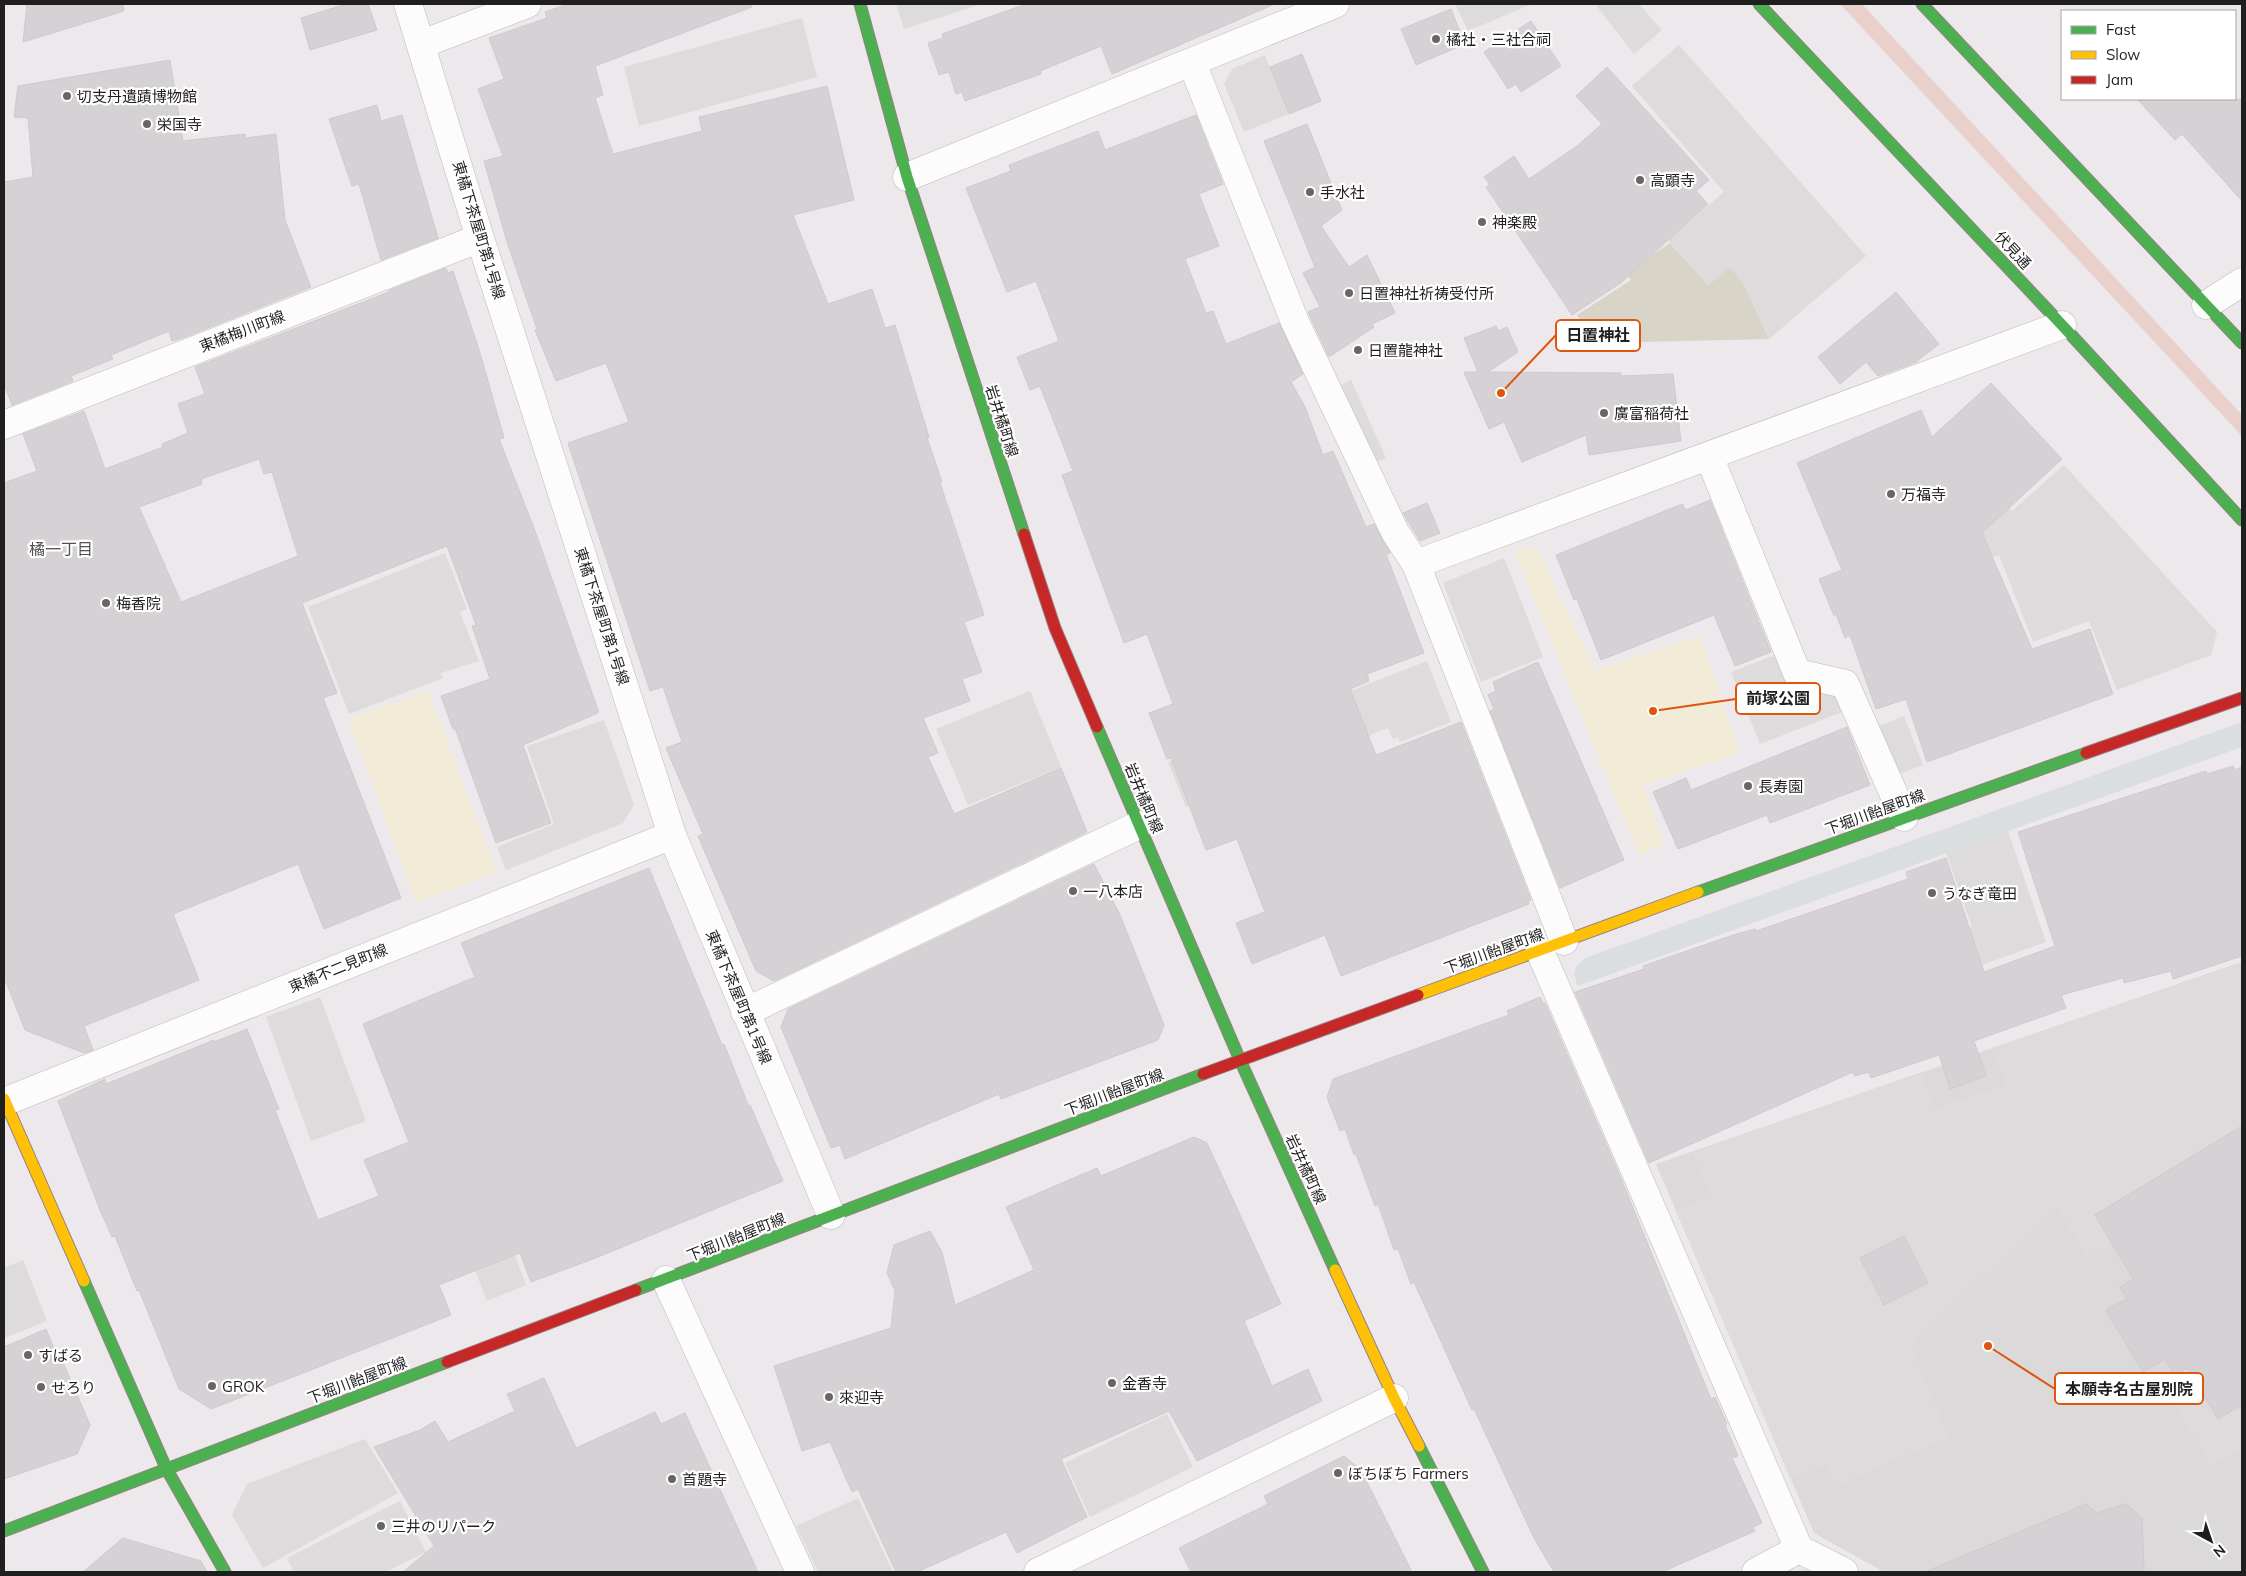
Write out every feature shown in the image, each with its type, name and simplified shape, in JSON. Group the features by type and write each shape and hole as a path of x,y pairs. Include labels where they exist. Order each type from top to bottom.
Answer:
{"main road":[{"name":"岩井橘町線","path":"860,4 906,177 1055,628 1240,1060 1394,1398 1483,1572"},
{"name":"伏見通","path":"1759,4 2062,325 2242,520"},
{"path":"1922,4 2242,344"},
{"name":"下堀川飴屋町線","path":"4,1531 1240,1060 1904,817 2242,698"},
{"path":"4,1100 166,1468 225,1572"}],"street":[{"name":"東橘下茶屋町第1号線","path":"408,4 422,44 480,238 672,835 830,1215"},
{"path":"422,44 526,4"},
{"path":"906,177 1335,4"},
{"path":"1192,63 1295,322 1395,532 1416,564 1552,946 1799,1549 1844,1572"},
{"name":"東橘梅川町線","path":"4,424 480,238"},
{"path":"2206,305 2242,282"},
{"path":"1416,564 2062,325"},
{"path":"1709,456 1797,673 1845,684 1904,817"},
{"path":"746,1012 1139,825"},
{"name":"東橘不二見町線","path":"4,1100 672,835"},
{"path":"666,1280 800,1572"},
{"path":"1038,1572 1394,1398"},
{"path":"1756,1572 1799,1549"}],"shaded area":[{"path":"896,4 982,4 904,29"},
{"path":"1455,4 1532,4 1468,31"},
{"path":"1595,4 1639,4 1662,30 1634,54"},
{"path":"1840,4 1862,4 2242,415 2242,436"},
{"path":"802,18 817,77 639,126 624,67"},
{"path":"1679,45 1866,256 1769,339 1744,284 1730,267 1708,285 1668,240 1724,192 1632,86"},
{"path":"1265,55 1288,114 1244,132 1224,84 1232,69"},
{"path":"1670,243 1708,285 1730,267 1744,284 1769,339 1596,343 1577,315 1631,280 1626,273"},
{"path":"1351,380 1386,458 1374,463 1340,386"},
{"path":"2064,465 2217,632 2211,655 2117,690 2089,621 2033,642 1999,555 1990,558 1978,527 2001,499 2012,511"},
{"path":"1536,546 1595,670 1700,636 1740,753 1644,785 1664,844 1639,856 1514,550"},
{"path":"445,553 467,609 460,612 479,661 441,673 443,678 349,714 308,607"},
{"path":"1504,558 1543,657 1481,682 1443,583"},
{"path":"1775,655 1789,690 1811,681 1835,688 1844,711 1760,744 1731,672"},
{"path":"1427,661 1451,722 1400,742 1398,737 1393,739 1388,728 1186,807 1168,762"},
{"path":"428,691 497,872 416,903 348,718"},
{"path":"1030,691 1061,767 968,805 936,729"},
{"path":"1904,716 1923,765 1899,774 1879,726"},
{"path":"604,720 634,805 623,823 506,870 497,847 554,824 527,746"},
{"path":"2242,722 2242,747 1578,986 1576,981 1574,973 1577,965 1585,958"},
{"path":"2008,831 2046,942 1976,967 1964,930 1972,927 1946,853"},
{"path":"2242,962 2242,1572 1884,1572 1814,1533 1656,1164"},
{"path":"2242,962 2242,1126 2095,1215 2112,1243 2087,1258 2057,1206 1911,1346 1949,1437 1836,1486 1827,1464 1791,1480 1676,1211 1711,1196 1692,1152 1922,1072 1935,1109 2005,1084 1992,1048","holes":["1904,1236 1928,1283 1884,1305 1861,1259"]},
{"path":"320,997 366,1121 311,1141 266,1017"},
{"path":"464,1123 526,1285 487,1301 424,1139"},
{"path":"23,1260 47,1321 4,1338 4,1268"},
{"path":"2197,1385 2218,1419 2242,1405 2242,1449 2212,1466 2172,1401"},
{"path":"1167,1414 1193,1467 1090,1517 1065,1463"},
{"path":"365,1439 398,1493 263,1568 232,1515 247,1484"},
{"path":"858,1498 893,1572 818,1572 796,1526"},
{"name":"三井のリパーク","path":"400,1501 426,1552 386,1572 294,1572 287,1558"}],"building":[{"path":"27,4 123,4 124,11 23,42"},
{"path":"346,4 368,4 377,30 310,50 301,18"},
{"path":"568,4 751,4 752,7 595,66 603,95 595,98 613,154 702,131 699,117 827,86 854,200 793,215 828,304 872,289 885,328 895,325 929,437 927,438 942,482 940,483 984,615 964,622 982,672 962,679 970,701 923,718 938,753 928,757 954,814 1061,768 1087,832 774,981 756,971 698,836 703,834 666,748 682,742 663,687 650,691 568,443 629,422 606,363 556,381 535,330 537,329 507,242 484,161 503,156 478,89 504,79 489,38 547,18 545,12"},
{"path":"1026,4 1275,4 1112,74 1101,46 1040,71 1041,74 965,101 962,92 956,94 949,72 939,75 928,43 943,38 942,34"},
{"path":"1451,9 1465,44 1416,65 1401,29"},
{"path":"1531,21 1561,66 1521,92 1516,84 1508,89 1484,52"},
{"path":"1302,54 1321,101 1289,114 1270,67"},
{"path":"170,60 183,141 245,134 246,138 276,134 285,220 311,287 185,337 172,341 169,331 111,355 113,359 71,376 73,381 12,405 4,384 4,182 33,177 28,118 14,117 18,86"},
{"path":"1607,67 1709,180 1696,191 1708,204 1622,282 1572,315 1486,187 1490,185 1484,177 1514,156 1529,179 1577,146 1602,124 1576,96"},
{"path":"2242,99 2242,201 2182,134 2175,140 2138,100"},
{"path":"377,105 381,121 402,115 438,238 381,260 359,184 352,186 329,119"},
{"path":"1196,115 1223,184 1199,194 1219,246 1185,259 1206,313 1213,311 1226,344 1279,323 1303,374 1291,382 1305,407 1323,455 1333,451 1366,527 1374,524 1390,553 1386,554 1424,653 1367,674 1369,681 1350,689 1376,755 1461,722 1531,900 1528,901 1529,904 1341,976 1325,935 1252,964 1236,923 1265,912 1237,839 1206,850 1171,758 1167,759 1149,713 1173,704 1147,634 1124,643 1062,475 1073,471 1040,386 1030,390 1017,357 1059,341 1036,281 1007,292 966,188 1011,171 1009,165 1098,131 1105,150"},
{"path":"1307,124 1342,210 1321,226 1349,267 1367,255 1395,313 1372,324 1374,327 1329,357 1308,312 1320,307 1303,273 1315,267 1264,141"},
{"path":"446,268 448,273 453,271 480,353 504,438 499,439 534,528 598,710 598,713 523,745 551,823 496,843 455,728 453,729 441,696 490,679 472,626 476,625 447,546 302,603 337,693 323,698 401,898 324,929 298,864 173,914 199,980 84,1026 93,1050 84,1053 25,1030 4,977 4,483 37,471 23,434 84,411 105,469 163,447 162,444 188,433 178,404 205,394 195,367","holes":["259,459 264,474 272,472 298,556 181,602 139,507 202,484 201,479"]},
{"path":"1896,292 1939,344 1916,362 1878,376 1866,362 1840,384 1818,357"},
{"path":"1496,326 1498,331 1507,327 1518,352 1488,372 1621,373 1621,376 1673,374 1681,441 1589,455 1586,435 1522,462 1504,422 1489,429 1464,372 1478,372 1464,338"},
{"path":"1991,383 2062,459 1982,533 2032,649 2090,629 2113,694 1927,762 1906,699 1876,709 1850,635 1845,638 1836,614 1834,616 1819,579 1842,570 1797,463 1921,410 1932,437"},
{"path":"1710,500 1771,652 1735,666 1714,615 1601,660 1577,599 1574,600 1556,555 1682,504 1686,510"},
{"path":"1427,503 1440,533 1420,541 1403,513"},
{"path":"1538,662 1624,860 1560,888 1490,711 1494,709 1488,695 1496,691 1493,682"},
{"path":"1847,727 1870,785 1770,823 1767,815 1678,849 1653,792 1686,778 1691,790"},
{"path":"2233,766 2234,770 2242,767 2242,956 2173,979 2171,971 2124,983 2123,978 2061,995 2066,1008 1974,1041 1986,1076 1950,1089 1939,1055 1871,1078 1869,1072 1855,1076 1853,1072 1649,1163 1575,992 1644,969 1643,966 1733,935 1755,929 1756,931 1908,879 1906,872 1946,858 1984,972 2055,946 2018,832 2206,771 2207,774"},
{"path":"1094,864 1120,915 1164,1025 1158,1040 1001,1099 999,1094 845,1159 840,1145 831,1148 781,1027 788,1009"},
{"path":"649,868 722,1045 724,1044 749,1107 750,1105 783,1181 593,1259 531,1282 520,1253 439,1285 451,1315 211,1409 179,1389 139,1290 137,1291 115,1236 112,1237 100,1210 58,1101 105,1079 106,1084 214,1040 214,1042 247,1029 279,1109 275,1110 318,1220 379,1196 364,1160 409,1142 363,1024 475,977 461,943"},
{"path":"1540,997 1543,1003 1545,1003 1620,1176 1711,1399 1715,1397 1727,1424 1725,1425 1738,1456 1732,1458 1762,1523 1753,1527 1755,1531 1662,1572 1554,1572 1534,1538 1474,1409 1472,1410 1414,1282 1411,1284 1398,1249 1394,1250 1378,1204 1375,1206 1345,1129 1340,1131 1327,1097 1333,1079 1509,1015 1507,1011"},
{"path":"2242,1126 2242,1405 2218,1419 2187,1368 2174,1376 2165,1359 2143,1372 2106,1310 2127,1299 2120,1287 2133,1279 2095,1215"},
{"path":"1194,1137 1207,1143 1281,1304 1244,1321 1272,1386 1308,1369 1322,1401 1197,1461 1169,1411 1061,1459 1087,1517 1017,1553 1006,1532 917,1572 896,1572 858,1489 852,1492 830,1442 802,1451 774,1366 891,1328 895,1291 887,1273 894,1245 930,1231 942,1252 955,1305 1034,1270 1006,1207 1097,1168 1101,1176"},
{"path":"1904,1236 1928,1283 1884,1305 1860,1258"},
{"path":"46,1329 60,1363 63,1362 90,1425 77,1454 4,1479 4,1347"},
{"path":"544,1378 576,1448 655,1412 661,1424 685,1413 758,1572 403,1572 434,1546 374,1447 420,1430 435,1421 448,1442 515,1411 507,1394"},
{"path":"1344,1456 1361,1470 1412,1572 1191,1572 1179,1548 1268,1504 1264,1496"},
{"path":"2086,1504 2097,1513 2126,1504 2142,1518 2144,1572 1925,1572"},
{"path":"123,1538 201,1561 207,1572 83,1572"}],"traffic: fast":[{"path":"860,4 907,177 1024,534"},
{"path":"1759,4 2062,325 2242,520"},
{"path":"1922,4 2242,343"},
{"path":"1097,727 1240,1060 1335,1270"},
{"path":"1698,892 2086,753"},
{"path":"636,1290 1203,1074"},
{"path":"84,1281 166,1468 225,1572"},
{"path":"4,1531 447,1362"},
{"path":"1419,1446 1483,1572"}],"traffic: slow":[{"path":"1418,995 1698,892"},
{"path":"4,1099 84,1281"},
{"path":"1335,1270 1394,1398 1419,1446"}],"traffic: jam":[{"path":"1024,534 1055,628 1097,727"},
{"path":"2086,753 2242,698"},
{"path":"1203,1074 1418,995"},
{"path":"447,1362 636,1290"}],"place":[{"name":"橘社・三社合祠","path":"1436,39"},
{"name":"切支丹遺蹟博物館","path":"67,96"},
{"name":"栄国寺","path":"147,124"},
{"name":"高顕寺","path":"1640,180"},
{"name":"手水社","path":"1310,192"},
{"name":"神楽殿","path":"1482,222"},
{"name":"日置神社祈祷受付所","path":"1349,293"},
{"name":"日置龍神社","path":"1358,350"},
{"name":"日置神社","path":"1501,393"},
{"name":"廣富稲荷社","path":"1604,413"},
{"name":"万福寺","path":"1891,494"},
{"name":"梅香院","path":"106,603"},
{"name":"前塚公園","path":"1653,711"},
{"name":"長寿園","path":"1748,786"},
{"name":"一八本店","path":"1073,891"},
{"name":"うなぎ竜田","path":"1932,893"},
{"name":"本願寺名古屋別院","path":"1988,1346"},
{"name":"すばる","path":"28,1355"},
{"name":"金香寺","path":"1112,1383"},
{"name":"GROK","path":"212,1386"},
{"name":"せろり","path":"41,1387"},
{"name":"來迎寺","path":"829,1397"},
{"name":"ぼちぼち Farmers","path":"1338,1473"},
{"name":"首題寺","path":"672,1479"},
{"name":"三井のリパーク","path":"381,1526"}],"district":[{"name":"橘一丁目","path":"61,549"}]}
